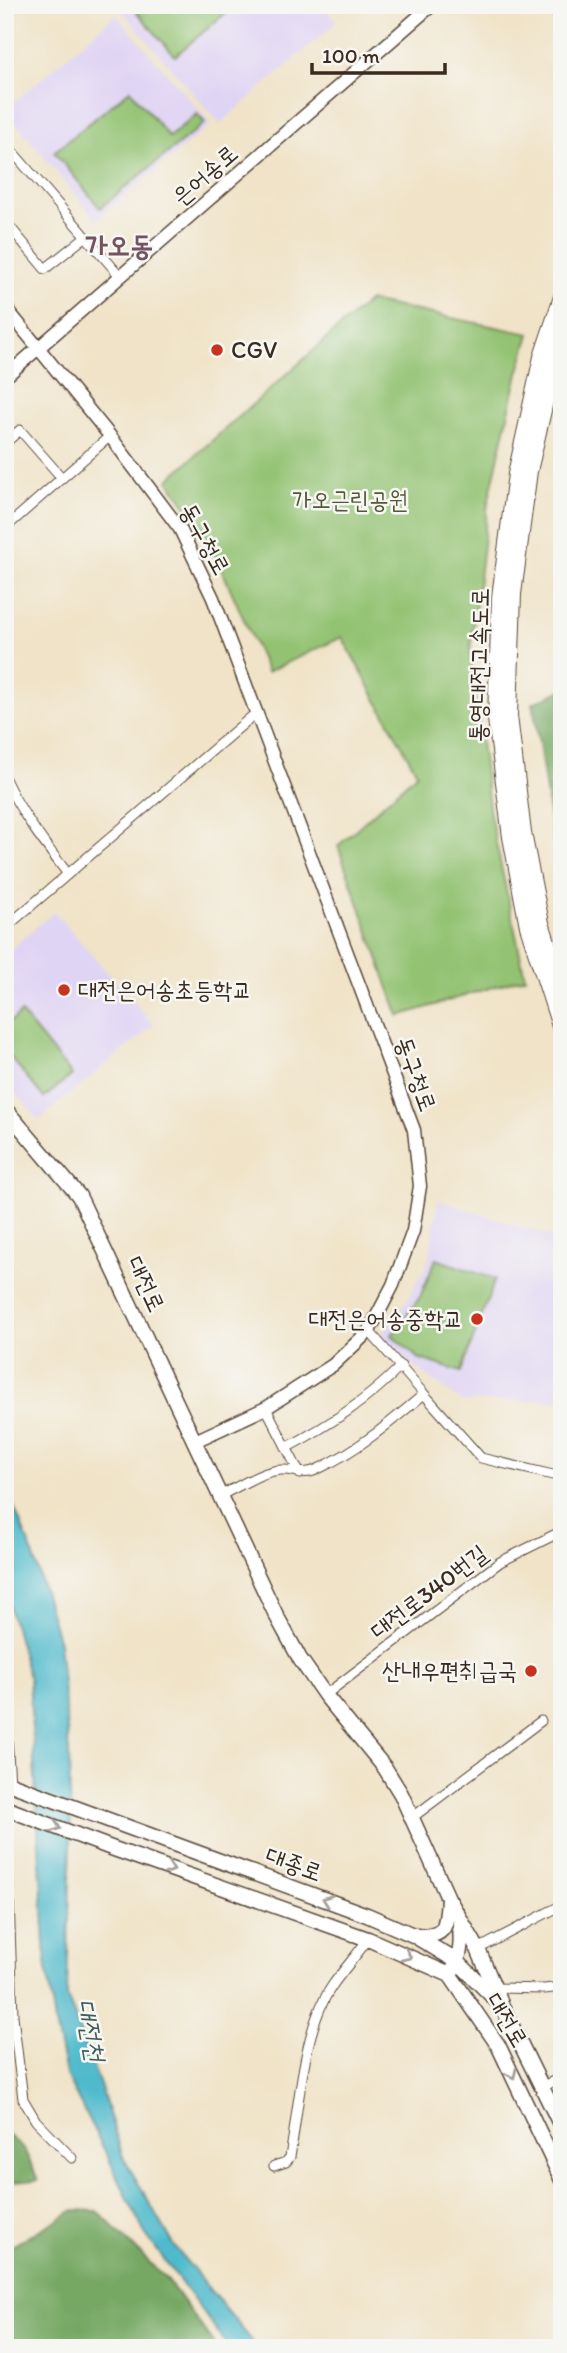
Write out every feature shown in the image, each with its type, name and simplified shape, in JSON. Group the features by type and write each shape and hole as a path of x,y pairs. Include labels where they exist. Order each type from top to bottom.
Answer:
{"highway":[{"name":"통영대전고속도로","path":"562,297 529,471 513,594 509,716 528,859 541,923 562,989"},
{"name":"통영대전고속도로","path":"557,325 516,474 500,597 496,719 511,837 528,926 562,1032"}],"main road":[{"name":"은어송로","path":"5,377 432,5"},
{"name":"동구청로","path":"5,307 110,436 180,529 213,598 414,1130 420,1186 413,1231 393,1285 369,1331 333,1365 266,1408 195,1441"},
{"name":"대전로","path":"5,1110 79,1196 276,1615 300,1659 325,1695 385,1768 413,1817 448,1898 478,1949 502,2006 562,2128"},
{"name":"대종로","path":"9,1784 110,1819 413,1934 454,1969"},
{"name":"대종로","path":"6,1808 454,1969"},
{"path":"413,1934 431,1937 441,1933 446,1922 448,1898"},
{"path":"454,1969 461,1941 460,1919"},
{"name":"대전로","path":"454,1969 502,2006"},
{"name":"대전로","path":"454,1969 498,2045 562,2180"}],"street":[{"path":"550,5 562,20"},
{"path":"5,143 120,276"},
{"path":"5,221 46,269 85,237"},
{"path":"5,443 20,430 62,478"},
{"path":"5,528 110,436"},
{"path":"5,928 256,713"},
{"path":"5,779 32,829 68,874"},
{"path":"369,1331 481,1458 557,1476 562,1482"},
{"path":"286,1448 366,1400 401,1366"},
{"path":"221,1495 271,1472 283,1469 299,1474 316,1470 380,1430 424,1394"},
{"path":"266,1408 299,1474"},
{"name":"대전로340번길","path":"325,1695 500,1562 562,1531"},
{"path":"5,1704 9,1784"},
{"path":"413,1817 541,1721"},
{"path":"6,1808 8,1932 13,2016 23,2099 36,2120 72,2158"},
{"path":"478,1949 562,1905"},
{"path":"274,2166 286,2162 290,2157 315,2020 332,1987 368,1939"},
{"name":"대전로","path":"495,1988 562,1987"},
{"path":"541,2087 562,2077"}],"shaded area":[{"path":"125,5 322,5 337,22 220,124 120,9"},
{"path":"116,14 211,124 96,220 5,110"},
{"name":"대전은어송초등학교","path":"54,912 154,1025 39,1120 5,1081 5,954"},
{"name":"대전은어송중학교","path":"438,1200 562,1240 562,1400 462,1402 378,1339 408,1299 429,1259"}],"green space":[{"path":"143,5 235,5 175,56 136,11"},
{"path":"130,90 169,137 197,114 205,123 100,208 54,152"},
{"name":"가오근린공원","path":"369,301 530,334 517,377 488,503 470,653 490,815 525,977 399,1016 338,846 417,773 342,637 267,672 207,536 168,480"},
{"path":"562,690 562,873 553,839 533,703"},
{"path":"21,1013 72,1075 44,1098 5,1051 5,1026"},
{"path":"436,1259 495,1279 461,1372 418,1358 392,1335 420,1297"},
{"path":"5,2132 25,2151 38,2180 5,2183"},
{"path":"74,2210 97,2211 168,2281 217,2348 5,2348 5,2250"}],"water":[{"path":"5,1485 33,1554 59,1642 69,1750 71,1842 67,1996 123,2157 177,2250 258,2348 229,2348 144,2232 67,2078 55,2024 46,1962 29,1678 10,1610 5,1570"}],"place":[{"name":"CGV","path":"217,350"},
{"name":"대전은어송초등학교","path":"64,990"},
{"name":"대전은어송중학교","path":"477,1319"},
{"name":"산내우편취급국","path":"531,1671"}],"district":[{"name":"가오동","path":"119,245"}],"water label":[{"name":"대전천","path":"91,2030"}]}
